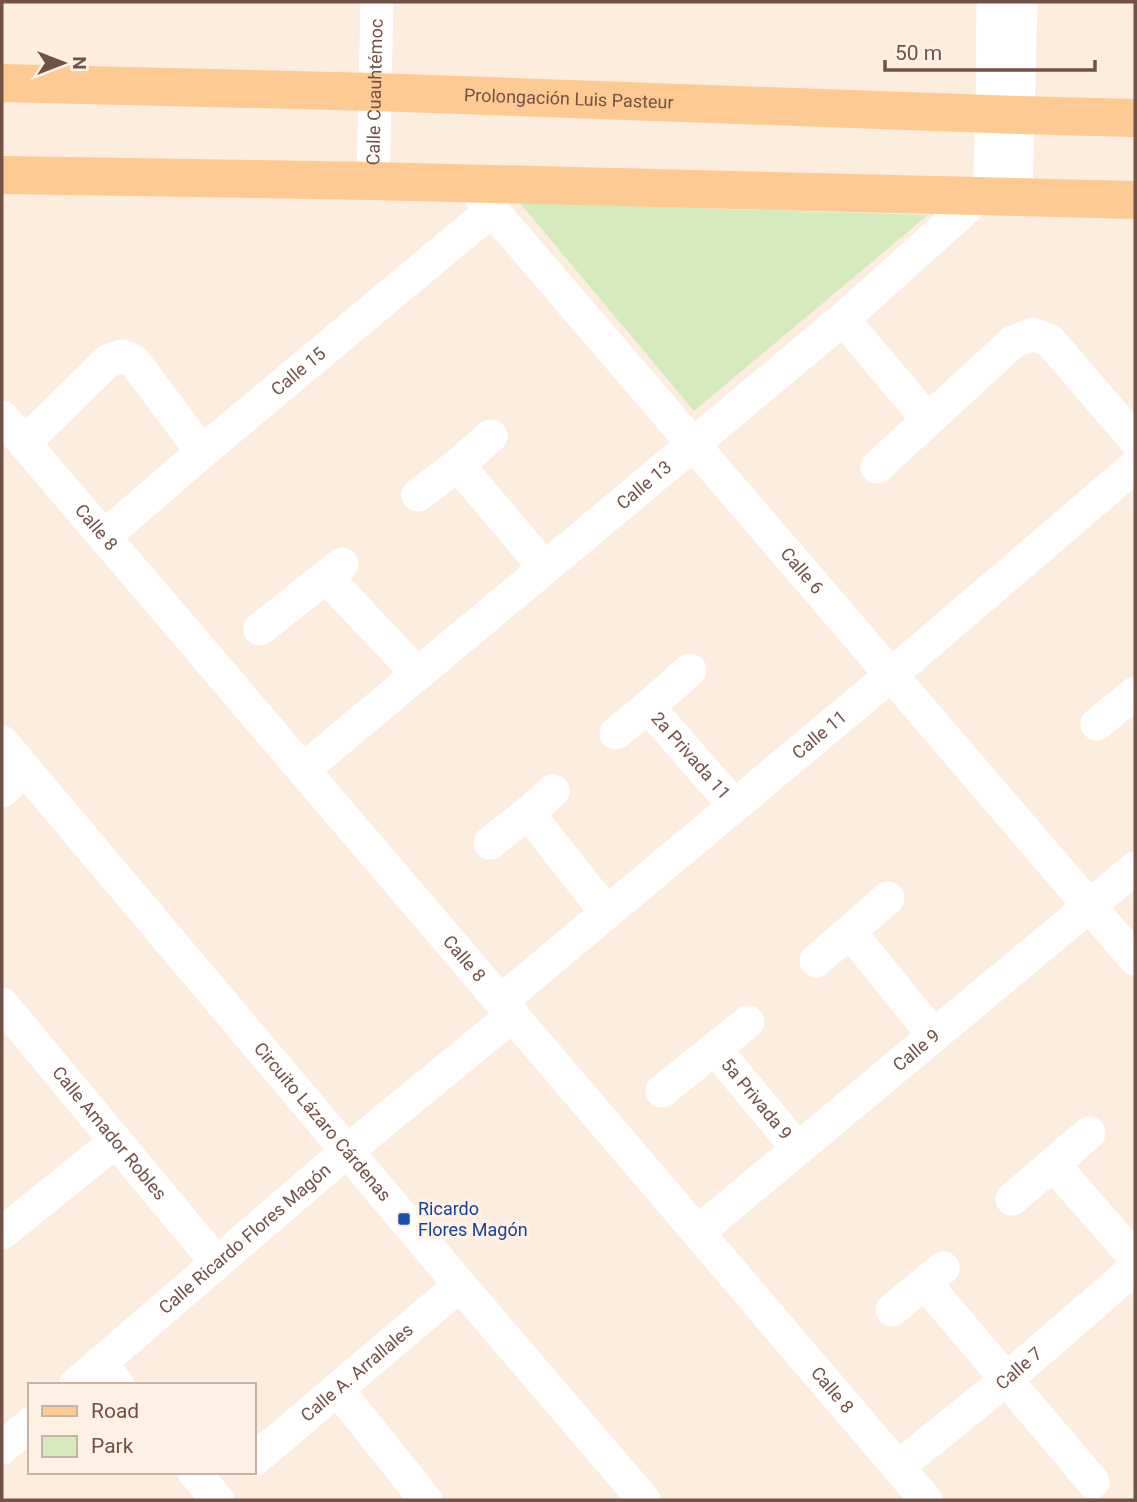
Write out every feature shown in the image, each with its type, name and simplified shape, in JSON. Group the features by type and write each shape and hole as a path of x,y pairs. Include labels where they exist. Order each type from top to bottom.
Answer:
{"main road":[{"name":"Prolongación Luis Pasteur","path":"2,83 375,92 1135,118"},
{"path":"2,175 373,181 480,197 995,196 1135,200"}],"street":[{"name":"Calle Cuauhtémoc","path":"373,181 377,2"},
{"path":"993,2 1005,115"},
{"path":"995,196 1021,2"},
{"name":"Calle 13","path":"304,769 843,319 995,196"},
{"name":"Calle 6","path":"480,197 1135,960"},
{"name":"Calle 15","path":"105,536 202,452 480,197"},
{"path":"843,319 928,420"},
{"path":"877,467 1013,342 1033,334 1050,341 1135,440"},
{"path":"25,442 108,361 122,356 134,362 202,452"},
{"name":"Calle 8","path":"2,417 926,1500"},
{"path":"418,495 491,436"},
{"path":"458,465 544,567"},
{"name":"Calle 11","path":"507,1008 606,912 891,675 1135,466"},
{"path":"260,628 335,570 418,674"},
{"name":"2a Privada 11","path":"616,733 690,670"},
{"path":"1097,724 1135,693"},
{"name":"2a Privada 11","path":"648,707 734,805"},
{"name":"Circuito Lázaro Cárdenas","path":"2,742 13,780 347,1151 645,1500"},
{"path":"491,843 553,791"},
{"path":"528,813 606,912"},
{"name":"Calle 9","path":"698,1232 1135,868"},
{"path":"816,961 888,898"},
{"path":"850,932 934,1036"},
{"name":"Calle Amador Robles","path":"2,1004 217,1263"},
{"name":"Calle Ricardo Flores Magón","path":"81,1383 109,1374 217,1263 507,1008"},
{"name":"5a Privada 9","path":"662,1091 747,1023"},
{"name":"5a Privada 9","path":"715,1049 798,1149"},
{"path":"1012,1199 1089,1133"},
{"path":"2,1233 115,1142"},
{"path":"1053,1164 1135,1258"},
{"name":"Calle 7","path":"898,1467 1007,1379 1135,1268"},
{"path":"892,1310 934,1276 1007,1379 1091,1484"},
{"name":"Calle A. Arrallales","path":"256,1458 460,1285"},
{"path":"337,1389 426,1500"},
{"path":"2,1448 28,1426"},
{"path":"208,1489 235,1474"}],"green space":[{"path":"520,203 928,215 694,411"}],"place":[{"name":"Ricardo Flores Magón","path":"404,1219"}]}
